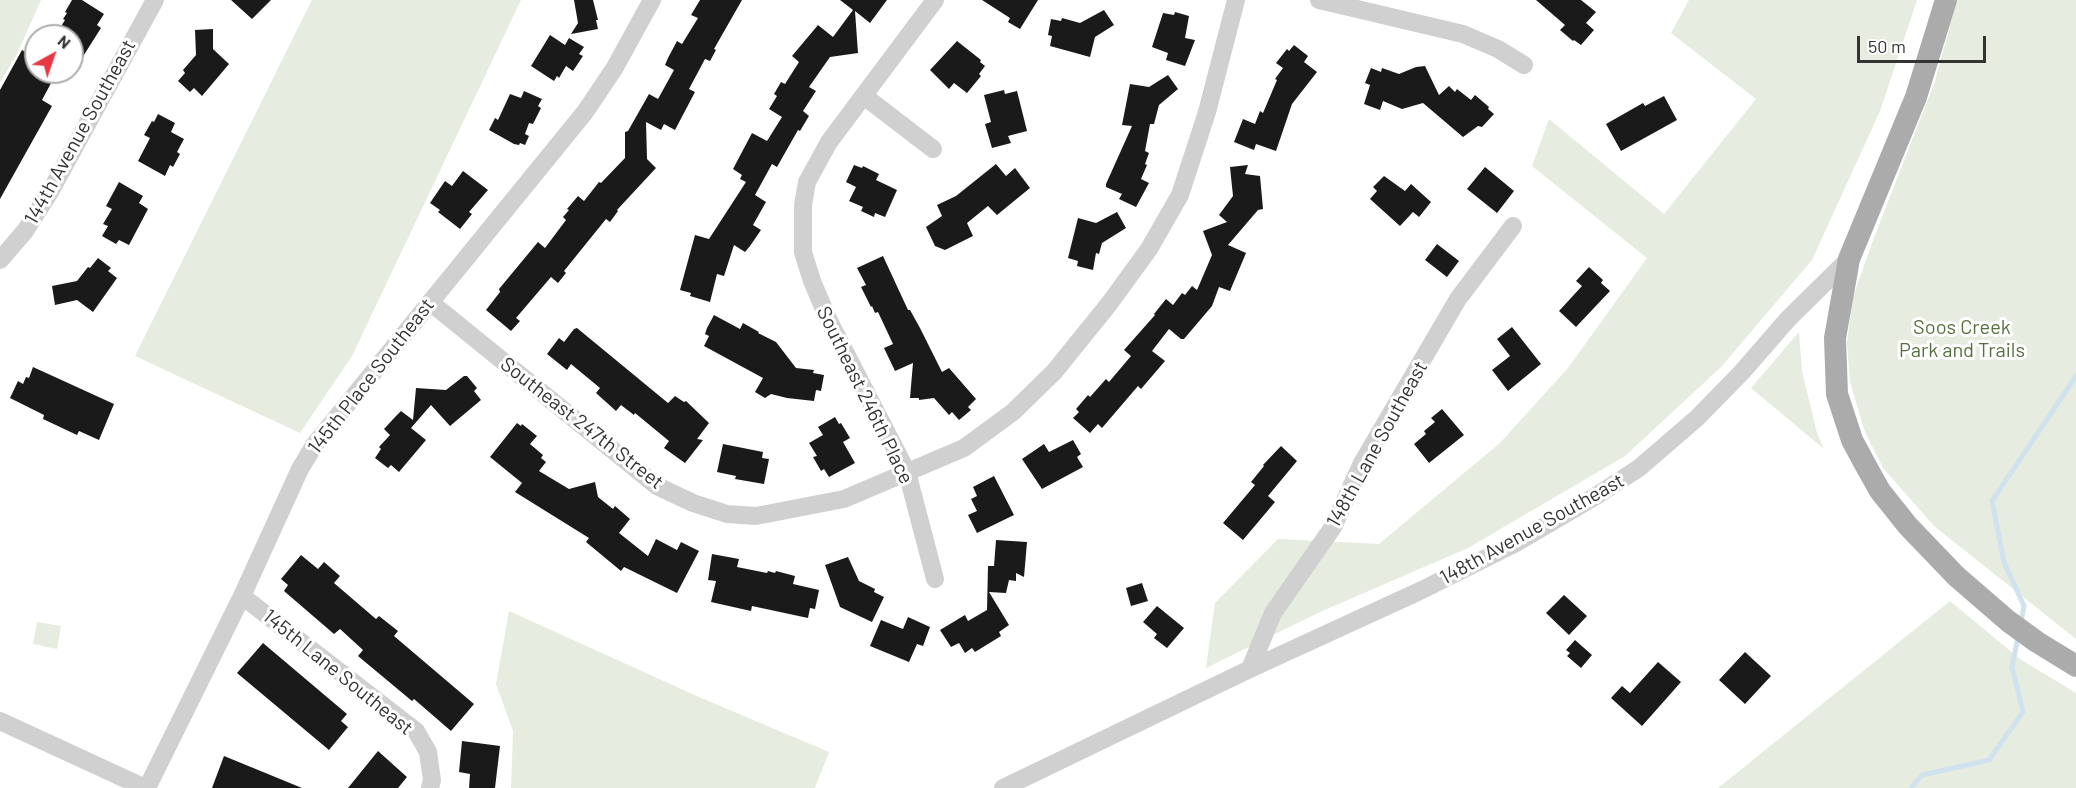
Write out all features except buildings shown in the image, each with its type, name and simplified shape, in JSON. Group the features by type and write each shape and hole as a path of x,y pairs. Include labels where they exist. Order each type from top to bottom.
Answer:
{"main road":[{"name":"148th Avenue Southeast","path":"1849,258 1916,97 1946,0"},
{"path":"1849,258 1835,338 1837,394 1852,440 1880,491 1908,526 1956,576 2008,621 2076,666"}],"street":[{"name":"144th Avenue Southeast","path":"0,260 26,231 50,192 138,27 155,0"},
{"name":"145th Place Southeast","path":"146,788 243,596 300,469 315,444 585,112 614,69 652,0"},
{"name":"Southeast 246th Place","path":"935,0 829,142 807,182 803,205 803,252 812,281 829,321 907,472 935,579"},
{"name":"Southeast 247th Street","path":"430,302 657,486 693,503 727,514 756,516 844,500 964,448 1013,412 1054,372 1149,249 1180,195 1207,112 1236,0"},
{"path":"1319,0 1463,34 1498,49 1524,65"},
{"path":"864,96 933,149"},
{"name":"148th Lane Southeast","path":"1250,669 1273,613 1333,527 1362,463 1458,299 1513,226"},
{"name":"148th Avenue Southeast","path":"1004,788 1250,669 1422,590 1516,543 1596,496 1639,468 1697,418 1742,372 1788,319 1849,258"},
{"name":"145th Lane Southeast","path":"243,596 416,731 428,752 432,780 430,788"},
{"path":"0,721 146,788"}],"green space":[{"path":"0,0 41,0 30,24 24,24 24,38 0,83"},
{"path":"312,0 521,0 352,356 300,433 135,356"},
{"path":"1689,0 1917,0 1880,111 1812,260 1721,367 1625,456 1468,548 1320,612 1206,668 1215,603 1278,539 1379,544 1500,443 1568,368 1647,258 1532,166 1549,119 1664,214 1756,99 1671,33"},
{"name":"Soos Creek Park and Trails","path":"1957,0 2076,0 2076,639 1934,526 1883,468 1865,432 1850,382 1847,342 1853,297 1935,81"},
{"path":"1799,332 1802,371 1817,433 1824,449 1751,388"},
{"path":"1950,601 2020,659 2076,693 2076,788 1718,788"},
{"path":"509,611 699,697 829,752 815,788 511,788 513,731 496,684"},
{"path":"37,622 61,626 57,649 33,644"}],"waterway":[{"path":"2021,622 2024,606 2004,562 1992,501 2076,376"},
{"path":"1911,788 1922,775 1989,760 2023,712 2012,667 2018,637"}]}
